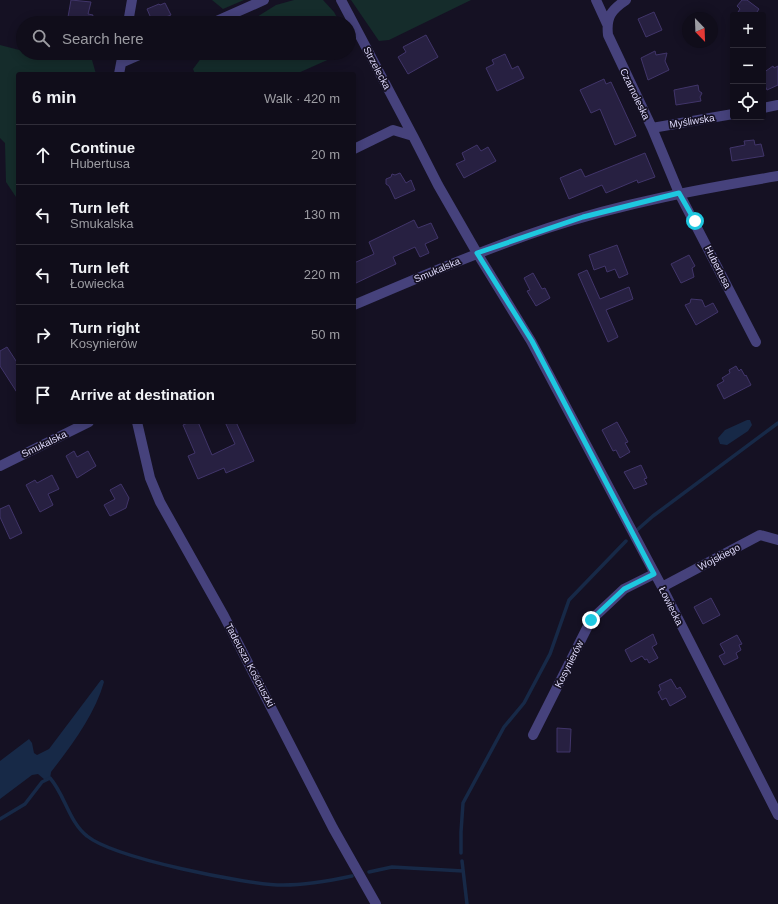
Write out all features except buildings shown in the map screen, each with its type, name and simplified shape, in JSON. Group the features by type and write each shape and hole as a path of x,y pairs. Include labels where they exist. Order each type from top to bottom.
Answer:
{"street":[{"path":"129,16 132,0"},
{"path":"228,16 264,0"},
{"name":"Strzelecka","path":"341,0 349,16"},
{"name":"Czarnoleska","path":"596,0 607,24 608,35 652,128 679,193"},
{"path":"607,24 613,8 626,0"},
{"name":"Strzelecka","path":"356,28 438,185 477,253"},
{"path":"119,72 122,60"},
{"path":"766,107 778,105"},
{"name":"Myśliwska","path":"652,128 730,115"},
{"path":"356,148 393,130 413,136"},
{"name":"Smukalska","path":"356,304 477,253 583,217 679,193 778,176"},
{"name":"Hubertusa","path":"679,193 756,342"},
{"name":"Łowiecka","path":"477,253 532,341 662,587 777,813"},
{"name":"Smukalska","path":"0,466 85,424"},
{"name":"Tadeusza Kościuszki","path":"137,424 150,478 160,502 224,616 333,828 376,904"},
{"name":"Wojskiego","path":"662,587 760,535 778,540"},
{"name":"Kosynierów","path":"533,735 591,620 624,589 654,574"}],"green space":[{"path":"212,0 244,0 223,9"},
{"path":"294,0 323,0 336,16 258,16 276,5"},
{"path":"351,0 471,0 389,40 379,41"},
{"path":"0,45 16,49 16,60 92,60 95,72 16,72 16,197 6,182 5,143 0,138"},
{"path":"200,60 327,60 300,72 194,72 193,69"}],"water":[{"path":"750,420 752,425 748,431 727,445 720,444 718,438 725,430"},
{"path":"101,680 104,682 95,706 75,740 51,772 50,779 45,780 38,774 32,775 0,799 0,761 29,739 32,743 34,753 37,755 49,749"}],"waterway":[{"path":"637,530 653,516 778,423"},
{"path":"461,853 463,803 504,727 524,703 550,654 569,600 626,541"},
{"path":"0,819 25,804 42,782 50,778 60,792 71,816 81,830 87,836 124,853 182,869 265,884 301,884 352,876"},
{"path":"462,861 467,904"},
{"path":"369,872 392,867 463,871"}],"route":[{"path":"591,620 624,589 654,574 532,341 477,253 583,217 679,193 695,221"}]}
